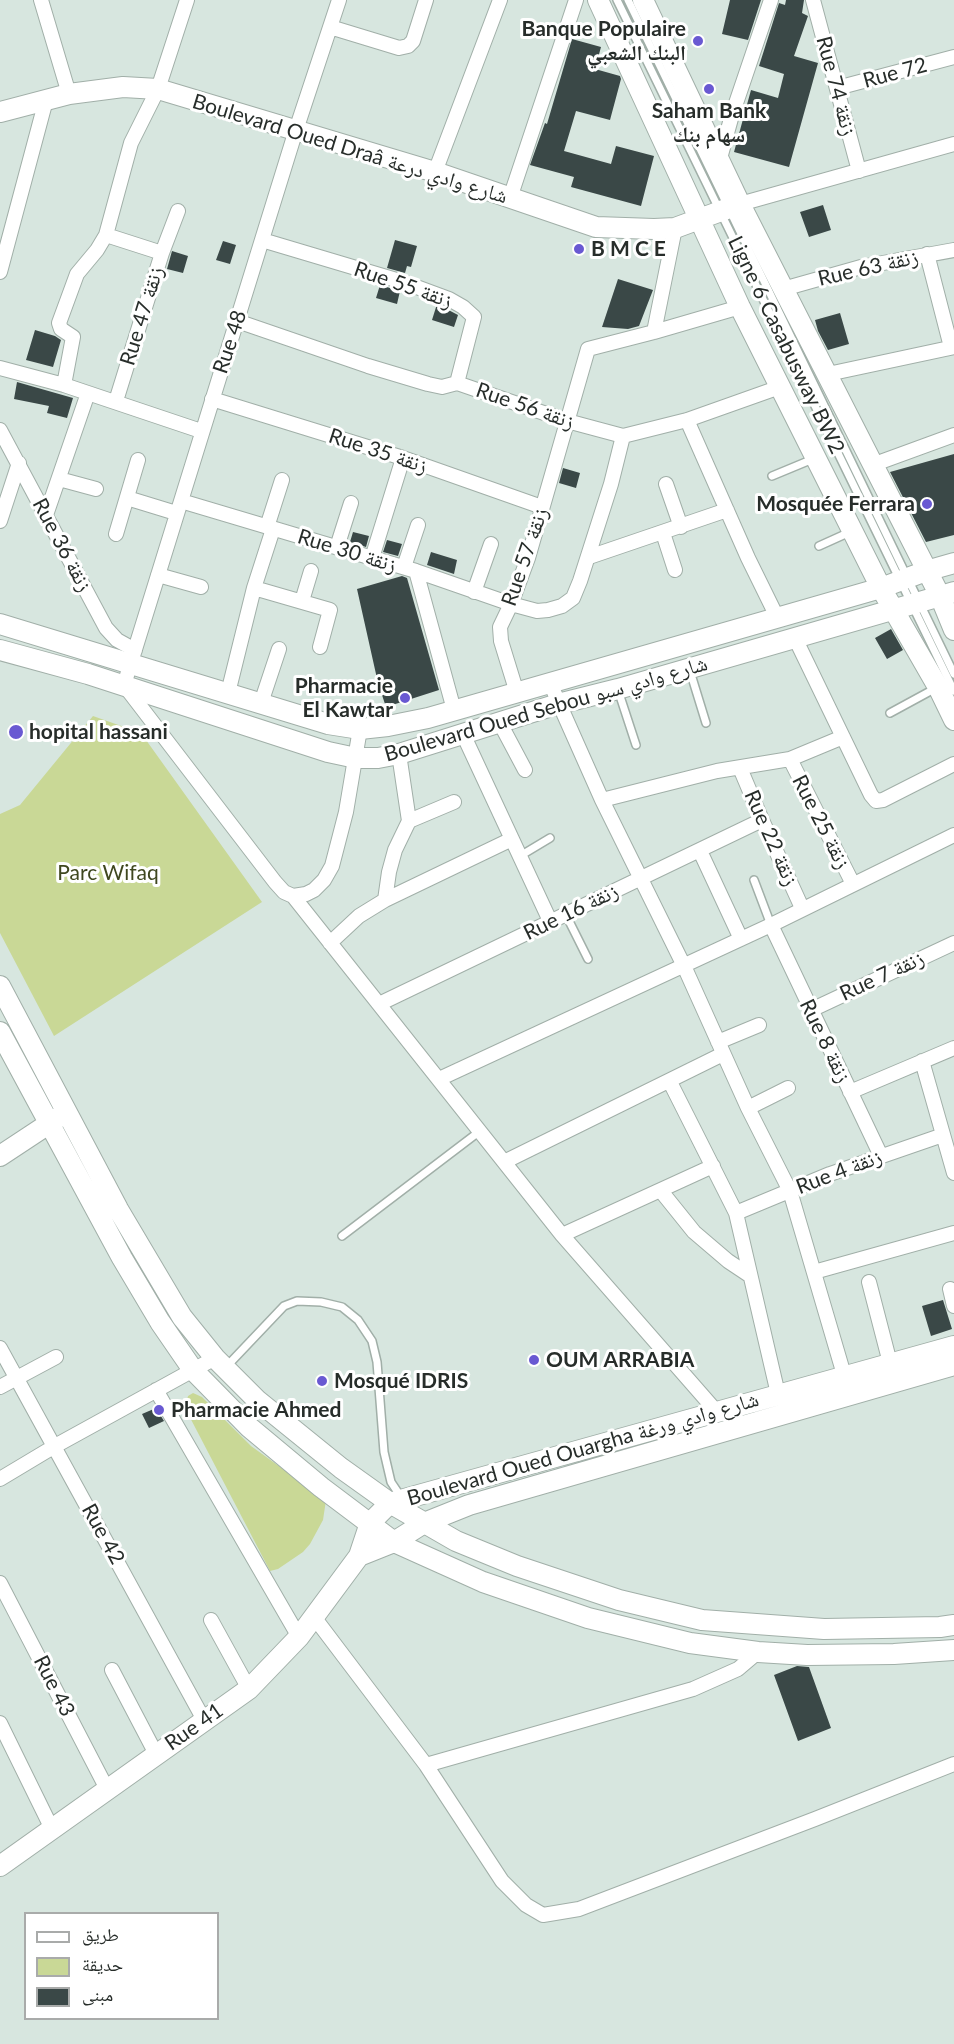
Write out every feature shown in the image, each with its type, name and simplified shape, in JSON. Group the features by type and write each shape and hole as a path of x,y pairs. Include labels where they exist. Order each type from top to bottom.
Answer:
{"street":[{"path":"41,0 69,94"},
{"path":"64,386 74,343 73,337 61,329 59,323 77,274 106,235 131,143 158,89 187,0"},
{"name":"Rue 48","path":"124,685 201,431 339,0"},
{"path":"330,27 399,48 408,46 413,41 426,0"},
{"path":"435,172 500,0"},
{"path":"510,198 576,0"},
{"path":"598,0 740,307 892,609 946,689 954,720"},
{"path":"643,0 719,162 730,208 783,289 926,571 947,594 954,630"},
{"path":"719,162 732,115 771,0"},
{"name":"Rue 74 زنقة","path":"813,0 859,171"},
{"name":"Rue 72","path":"837,88 954,57"},
{"name":"Boulevard Oued Draâ شارع وادي درعة","path":"0,112 69,94 123,87 158,89 435,172 596,226 675,228 730,208"},
{"path":"0,272 46,100"},
{"path":"730,208 954,144"},
{"path":"162,253 178,211"},
{"path":"675,228 654,332 740,307"},
{"name":"Rue 47 زنقة","path":"106,235 162,253 116,401"},
{"name":"Rue 55 زنقة","path":"262,240 403,282 463,306 474,316 457,383"},
{"name":"Rue 63 زنقة","path":"783,289 861,267 954,250"},
{"path":"828,374 952,347 927,254"},
{"name":"Rue 56 زنقة","path":"237,321 428,384 442,387 457,383 567,421 623,436 687,420 780,387"},
{"name":"Rue 57 زنقة","path":"517,693 499,633 502,619 511,604 528,558 588,349 654,332"},
{"path":"0,368 116,401 201,431"},
{"path":"46,515 88,393"},
{"name":"Rue 35 زنقة","path":"212,399 403,458 542,507"},
{"path":"687,420 777,617"},
{"name":"Rue 36 زنقة","path":"0,429 106,628 133,657"},
{"path":"872,465 954,435"},
{"name":"Rue 30 زنقة","path":"127,498 179,507 270,528 410,569 537,611 562,606 573,598 589,557 623,436"},
{"path":"372,558 403,458"},
{"path":"116,534 138,460"},
{"path":"0,521 19,464"},
{"path":"59,479 96,489"},
{"path":"228,693 282,480"},
{"path":"666,484 681,527"},
{"path":"337,547 351,503"},
{"path":"589,557 727,510"},
{"path":"418,525 410,569 454,710"},
{"path":"663,533 675,570"},
{"path":"474,592 490,544"},
{"name":"Boulevard Oued Sebou شارع وادي سبو","path":"0,624 133,657 261,704 328,724 360,729 428,718 881,588 954,563"},
{"path":"302,601 311,571"},
{"path":"158,575 201,587"},
{"path":"254,588 330,610 320,647"},
{"name":"Boulevard Oued Sebou شارع وادي سبو","path":"0,650 124,685 328,752 356,758 399,754 558,704 689,669 947,594"},
{"path":"795,638 871,795 876,801 883,800 954,764"},
{"path":"261,704 279,649"},
{"path":"550,683 602,800 684,966 748,1108 790,1191 850,1395"},
{"path":"124,685 275,882 284,892 293,896 562,1235 716,1411"},
{"path":"500,723 525,770"},
{"path":"293,896 314,890 324,880 332,866 346,812 360,729"},
{"path":"463,734 551,923"},
{"path":"602,800 717,771 790,759 843,737"},
{"path":"385,900 395,850 409,821 399,754"},
{"name":"Rue 25 زنقة","path":"790,759 853,884"},
{"name":"Rue 22 زنقة","path":"740,768 802,908"},
{"path":"409,821 454,802"},
{"name":"Rue 16 زنقة","path":"379,1004 762,820"},
{"path":"439,1079 771,926 802,908 954,835"},
{"path":"330,943 359,916 385,900 512,839"},
{"path":"699,851 741,939"},
{"name":"Rue 8 زنقة","path":"771,926 881,1156"},
{"name":"Rue 7 زنقة","path":"811,1010 954,943"},
{"path":"0,986 118,1209 182,1317 220,1363 257,1400 341,1468 396,1501 424,1523 456,1541 517,1566 620,1600 702,1620 824,1629 954,1625"},
{"path":"504,1162 670,1082 759,1024"},
{"path":"0,1032 122,1258 160,1322 193,1370 249,1427 321,1487 394,1542 483,1582 588,1618 690,1643 758,1652 807,1655 954,1650"},
{"path":"850,1092 954,1048"},
{"path":"922,1061 948,1142 954,1173"},
{"path":"670,1082 736,1213 778,1394"},
{"path":"748,1108 788,1088"},
{"path":"0,1155 67,1112"},
{"name":"Rue 4 زنقة","path":"736,1213 881,1156 948,1142"},
{"path":"562,1235 713,1166"},
{"path":"661,1191 694,1232 749,1275"},
{"path":"814,1272 954,1233"},
{"path":"869,1282 890,1363"},
{"path":"950,1289 954,1306"},
{"name":"Boulevard Oued Ouargha شارع وادي ورغة","path":"359,1556 370,1523 396,1501 954,1346"},
{"name":"Rue 42","path":"0,1348 204,1720"},
{"path":"0,1387 56,1357"},
{"path":"0,1479 193,1370 220,1363"},
{"name":"Boulevard Oued Ouargha شارع وادي ورغة","path":"359,1556 394,1542 424,1523 470,1505 954,1365"},
{"path":"156,1390 299,1637"},
{"name":"Rue 41","path":"0,1866 249,1689 299,1637 359,1556"},
{"name":"Rue 43","path":"0,1582 107,1789"},
{"path":"314,1617 426,1765 502,1881 526,1905 543,1915 579,1909 954,1764"},
{"path":"211,1620 249,1689"},
{"path":"426,1765 693,1689 738,1669 758,1652"},
{"path":"112,1670 156,1754"},
{"path":"0,1723 52,1829"}],"lane":[{"name":"Ligne 6 Casabusway BW2","path":"617,0 730,208"},
{"name":"Ligne 6 Casabusway BW2","path":"628,0 730,208 904,579 954,674"},
{"path":"772,476 815,458"},
{"path":"819,546 853,531"},
{"name":"Ligne 6 Casabusway BW2","path":"916,603 946,689"},
{"path":"689,669 706,723"},
{"path":"618,689 636,745"},
{"path":"890,713 946,689"},
{"path":"520,856 550,838"},
{"path":"754,880 771,926"},
{"path":"566,915 588,959"},
{"path":"342,1236 480,1131"},
{"path":"220,1363 284,1306 297,1301 321,1302 342,1307 358,1320 372,1341 377,1362 384,1452 396,1501"}],"green space":[{"name":"Parc Wifaq","path":"93,716 141,733 262,902 54,1036 0,933 0,814 20,805"},
{"path":"193,1393 202,1397 251,1446 326,1500 323,1520 310,1544 303,1552 278,1569 270,1571 185,1408 188,1396"}],"building":[{"path":"730,0 761,0 748,40 722,34"},
{"path":"786,0 804,0 802,13 808,16 794,56 818,63 789,167 734,152 751,90 778,98 784,74 759,66 779,3 785,5"},
{"path":"572,39 601,47 595,69 620,76 621,79 610,120 576,111 564,151 611,164 616,146 654,156 641,206 571,187 574,177 530,165 545,123 547,124"},
{"path":"823,205 831,230 809,237 800,212"},
{"path":"395,240 417,246 411,267 407,266 405,273 387,268"},
{"path":"223,241 236,245 230,264 216,260"},
{"path":"172,251 188,256 183,273 167,269"},
{"path":"618,279 653,290 639,326 628,329 602,327"},
{"path":"380,285 400,291 397,304 376,298"},
{"path":"437,304 458,315 454,327 432,320"},
{"path":"840,313 849,344 828,350 815,320"},
{"path":"35,330 61,340 53,367 26,360"},
{"path":"17,382 73,398 67,418 47,413 49,406 14,399"},
{"name":"Mosquée Ferrara","path":"954,454 954,535 926,542 890,472"},
{"path":"563,468 580,473 576,488 559,483"},
{"path":"353,532 369,536 366,547 350,542"},
{"path":"387,540 402,544 398,556 383,552"},
{"path":"431,552 457,560 454,574 427,565"},
{"path":"402,576 407,578 439,690 386,707 378,683 357,589"},
{"path":"891,629 903,650 887,659 875,638"},
{"path":"943,1300 952,1329 931,1336 922,1306"},
{"path":"156,1408 164,1421 149,1428 142,1414"},
{"path":"797,1666 809,1667 831,1728 798,1741 774,1675"}],"place":[{"name":"Banque Populaire البنك الشعبي","path":"698,41"},
{"name":"Saham Bank سهام بنك","path":"709,89"},
{"name":"B M C E","path":"579,249"},
{"name":"Mosquée Ferrara","path":"927,504"},
{"name":"Pharmacie El Kawtar","path":"405,698"},
{"name":"hopital hassani","path":"16,732"},
{"name":"OUM ARRABIA","path":"534,1360"},
{"name":"Mosqué IDRIS","path":"322,1381"},
{"name":"Pharmacie Ahmed","path":"159,1410"}]}
